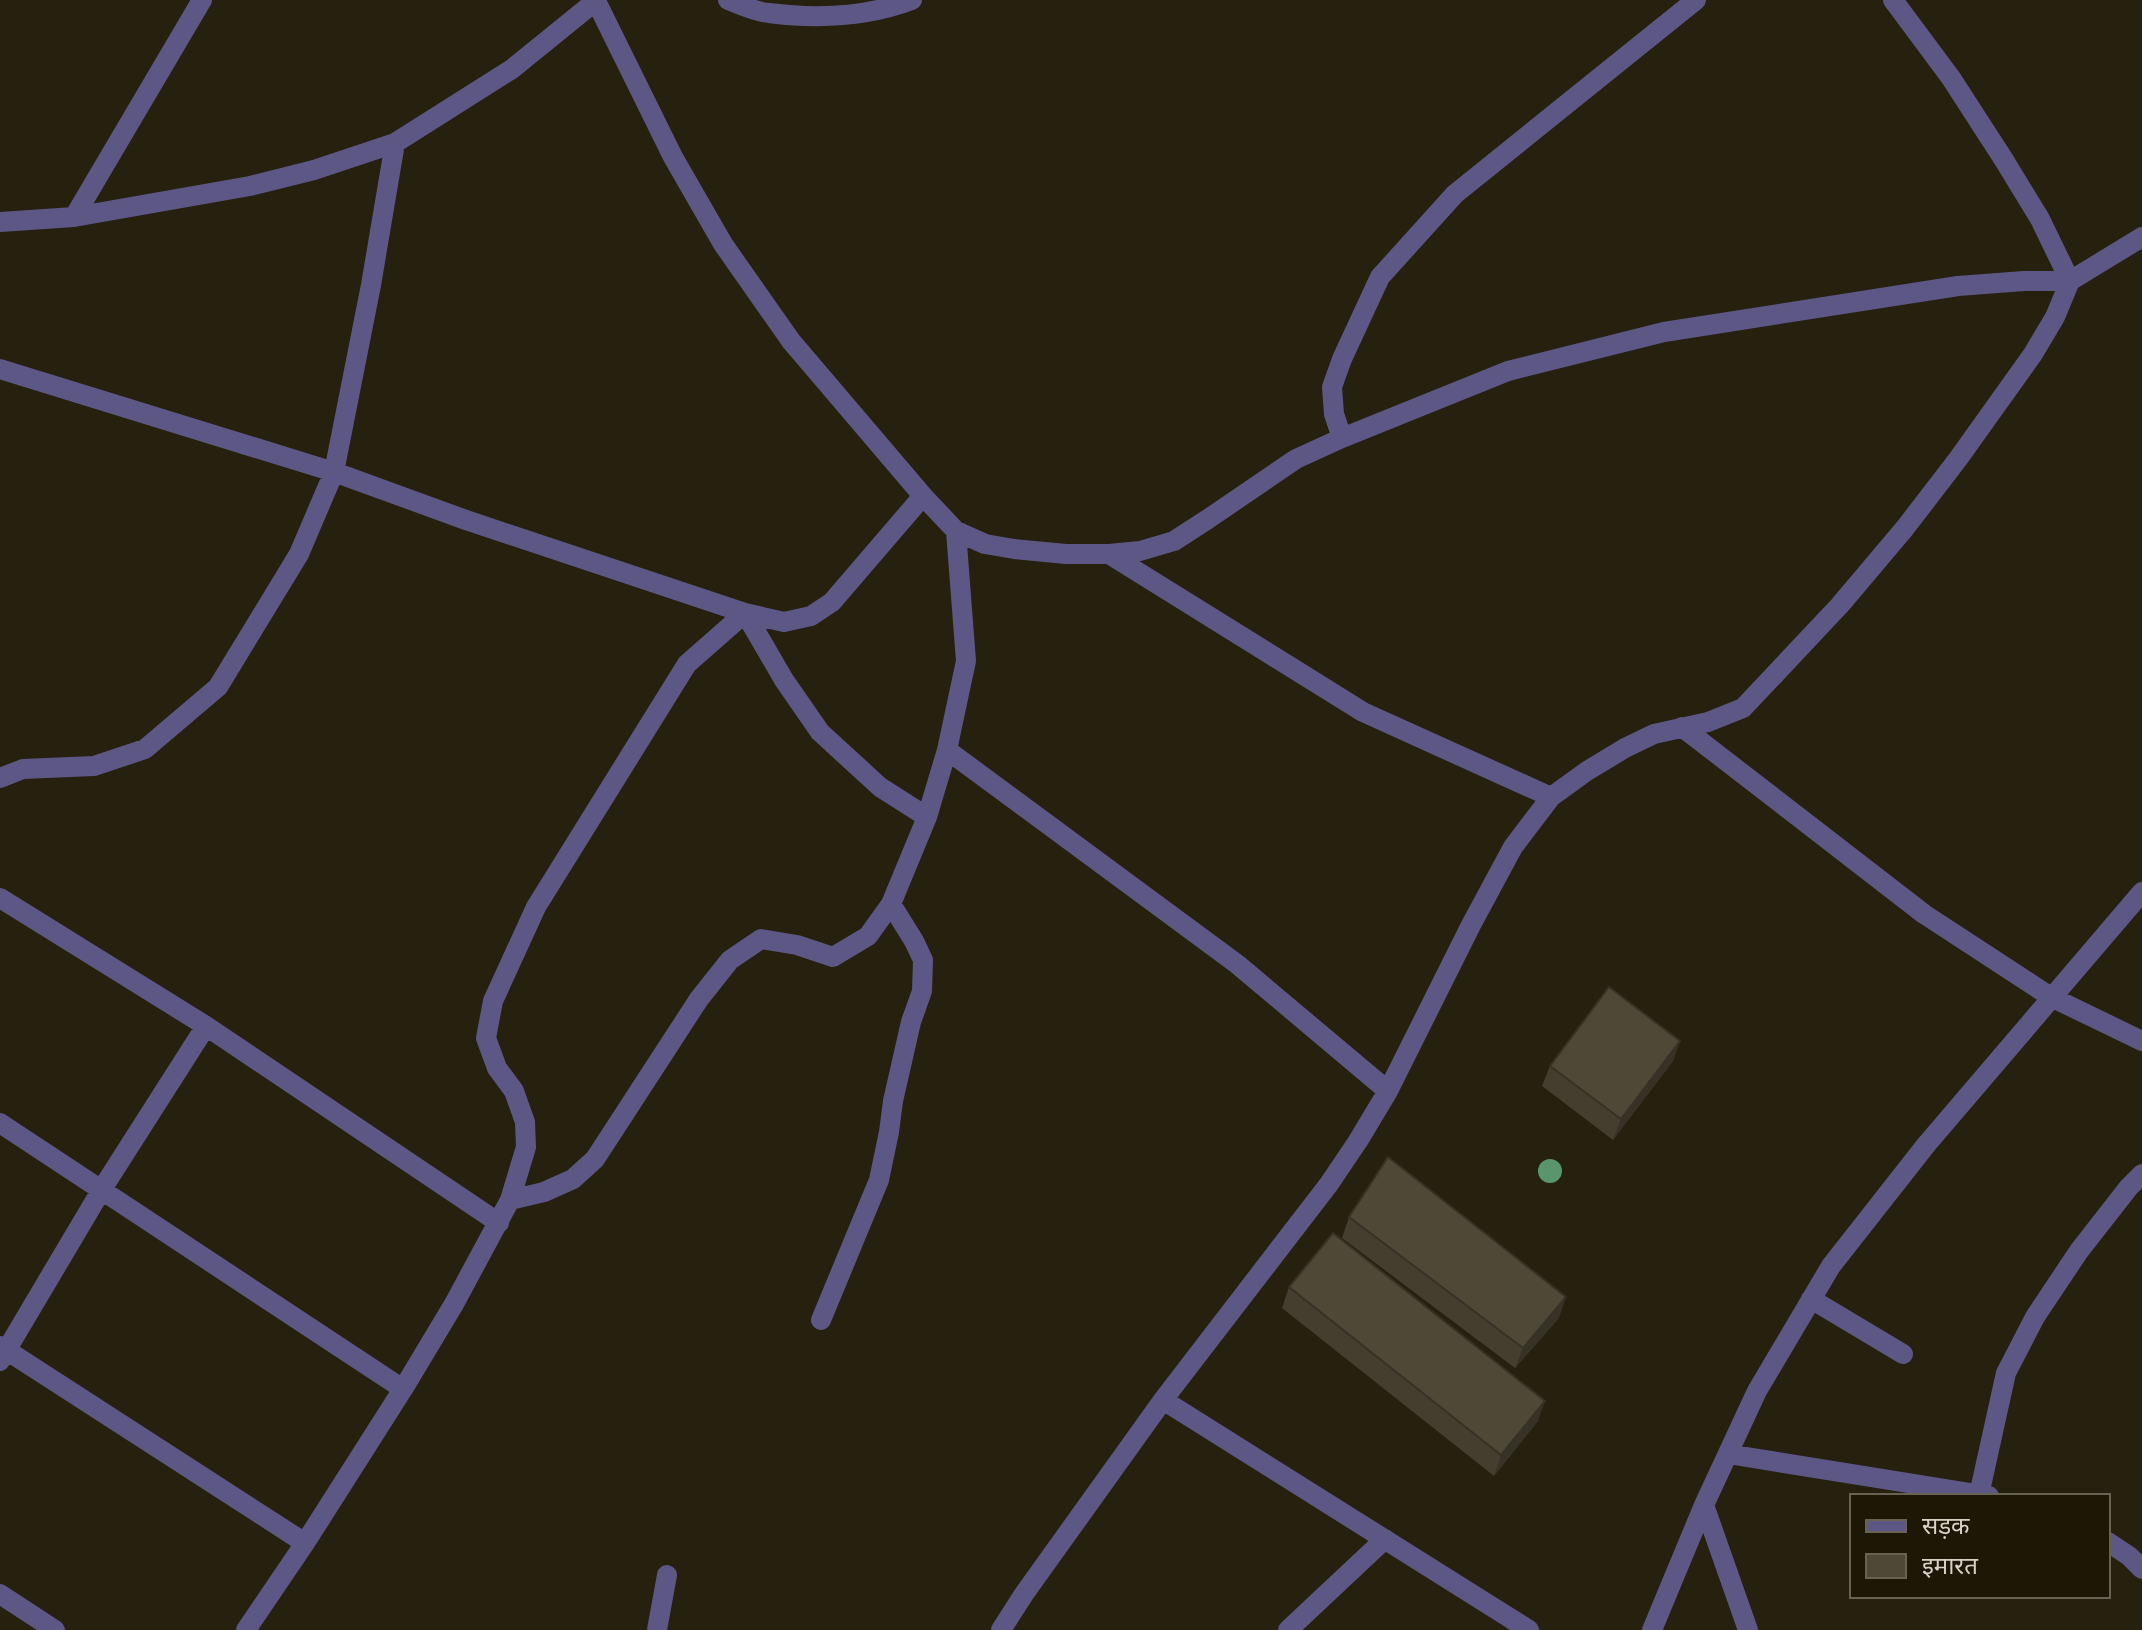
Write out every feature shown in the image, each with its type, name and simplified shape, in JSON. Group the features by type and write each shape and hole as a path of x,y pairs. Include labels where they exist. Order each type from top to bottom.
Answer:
{"street":[{"path":"74,217 202,0"},
{"path":"0,222 74,217 250,186 314,170 395,143 512,69 596,0 673,157 723,244 791,341 956,531 985,544 1066,554 1140,551 1174,541 1296,459 1508,371 1664,332 1958,286 2070,281 2142,237"},
{"path":"728,0 767,13 837,16 887,9 912,0"},
{"path":"1342,438 1334,414 1332,387 1380,277 1455,194 1696,0"},
{"path":"1001,1630 1163,1400 1329,1184 1358,1141 1388,1091 1513,847 1551,797 1587,771 1654,734 1722,718 1743,708 1840,605 1905,528 2033,354 2055,317 2070,281 2040,219 1951,78 1893,0"},
{"path":"0,778 23,769 94,766 145,749 218,687 299,554 334,472 395,143"},
{"path":"0,369 334,472 466,520 745,613 784,622 811,616 832,602 923,496"},
{"path":"510,1200 544,1192 573,1179 595,1159 699,999 730,960 761,939 797,945 833,957 868,936 891,904 927,817 947,750 966,661 956,531"},
{"path":"1109,554 1363,712 1551,797"},
{"path":"745,613 784,680 820,732 880,787 927,817"},
{"path":"246,1630 403,1389 454,1304 510,1200 526,1147 525,1122 514,1091 497,1068 486,1038 493,1001 536,907 687,664 745,613"},
{"path":"1682,727 1924,914 2051,997 2142,1041"},
{"path":"947,750 1237,964 1388,1091"},
{"path":"1652,1630 1704,1505 1757,1391 1831,1266 1926,1145 2142,892"},
{"path":"0,898 206,1026 499,1223"},
{"path":"821,1320 879,1180 902,1061 922,991 923,960 891,904"},
{"path":"206,1026 2,1353 305,1543"},
{"path":"0,1123 403,1389"},
{"path":"1984,1494 2006,1373 2035,1317 2079,1251 2142,1174"},
{"path":"1811,1299 1903,1354"},
{"path":"1163,1400 1529,1630"},
{"path":"1728,1454 1978,1494"},
{"path":"1704,1505 1748,1630"},
{"path":"1288,1630 1385,1539"},
{"path":"2110,1543 2142,1569"},
{"path":"657,1630 667,1575"},
{"path":"0,1594 55,1630"}],"building":[{"path":"1609,987 1680,1041 1621,1119 1550,1066"},
{"path":"1388,1157 1566,1297 1523,1348 1349,1217"},
{"path":"1333,1233 1545,1401 1501,1455 1289,1287"}]}
